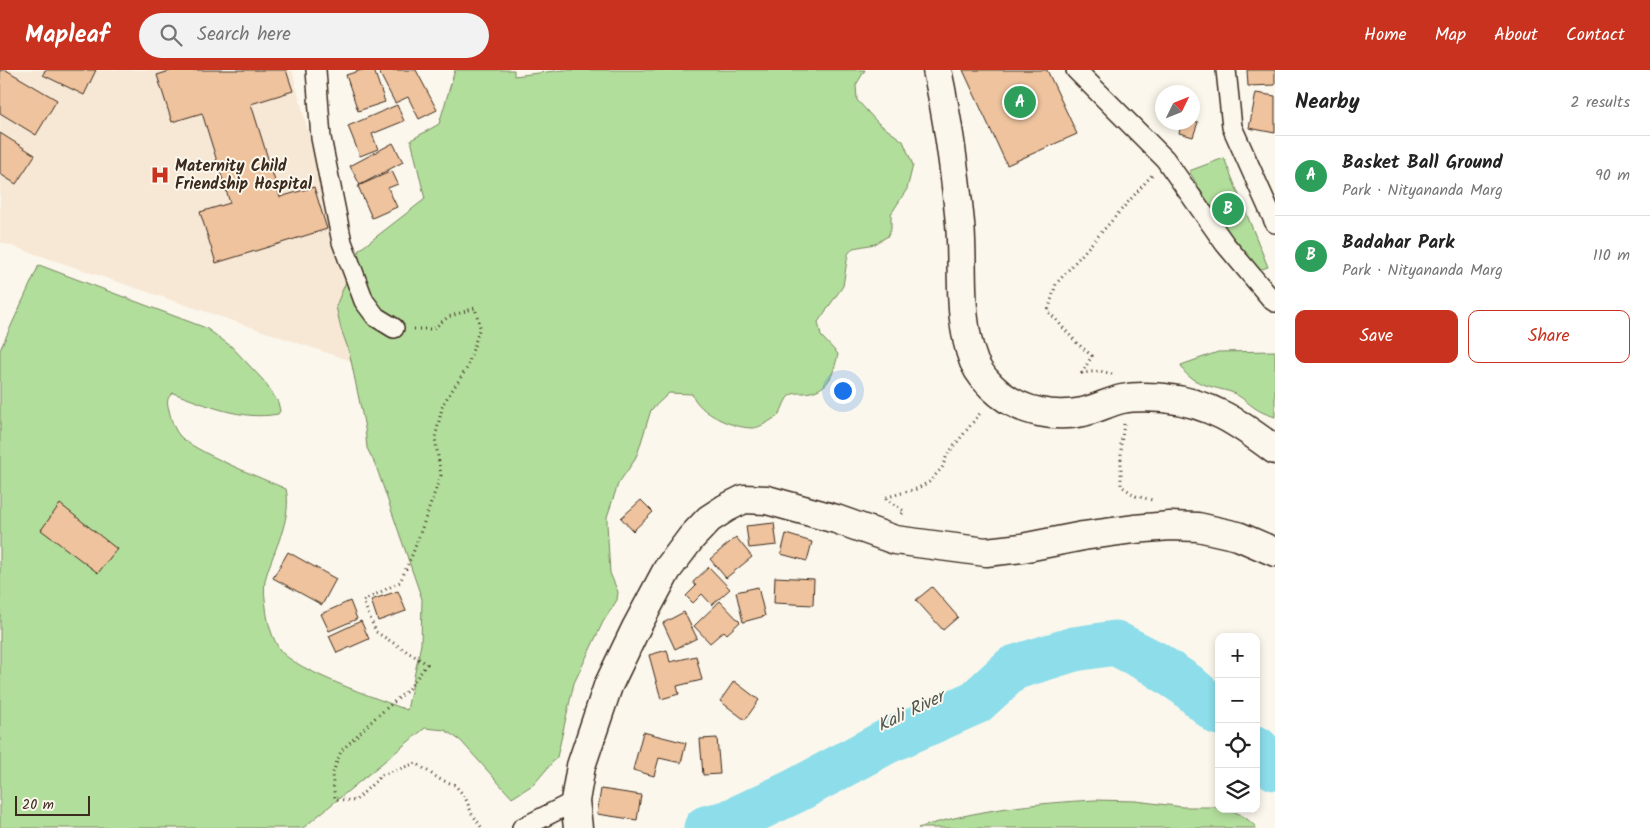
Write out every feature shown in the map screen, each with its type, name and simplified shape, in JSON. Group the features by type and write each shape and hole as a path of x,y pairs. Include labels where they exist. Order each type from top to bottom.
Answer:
{"main road":[{"path":"937,70 946,108 960,224 963,305 967,335 974,362 989,385 1010,402 1043,413 1064,414 1084,412 1121,400 1139,397 1164,398 1187,402 1212,409 1240,424 1275,450"},
{"path":"578,828 575,801 580,766 608,686 632,636 667,570 691,538 709,519 744,499 767,500 836,519 895,540 986,552 1022,548 1083,536 1134,529 1179,526 1198,527 1238,536 1275,552"}],"street":[{"path":"316,70 321,138 342,242 364,301 376,317 394,328"},
{"path":"1076,70 1165,159 1224,244 1275,302"},
{"path":"1226,70 1232,127 1275,223"},
{"path":"522,828 575,801"}],"path":[{"path":"1154,500 1136,496 1121,486 1122,444 1125,421 1121,400 1122,384 1119,376 1100,371 1082,373 1092,356 1076,343 1048,310 1056,284 1165,159"},
{"path":"394,328 433,329 448,317 475,308 480,327 467,368 443,404 435,438 441,475 413,553 400,582 363,601 376,632 427,664 408,690 375,718 341,752 332,775 335,799 355,801 382,775 416,763 439,780 455,785 465,797 472,814 482,828"},
{"path":"884,536 904,511 884,498 916,490 929,482 942,468 948,455 998,392"}],"shaded area":[{"name":"Maternity Child Friendship Hospital","path":"0,70 292,70 369,367 0,242"}],"green space":[{"path":"455,70 514,70 514,76 563,70 865,70 856,85 857,100 878,123 903,141 913,165 907,189 891,214 891,229 888,236 875,244 853,248 848,254 843,286 818,322 821,336 838,354 832,375 819,389 789,396 777,416 756,428 736,426 709,414 692,394 669,393 651,410 638,452 618,484 607,517 610,573 618,592 617,600 603,622 574,683 557,757 534,784 512,798 461,741 445,730 425,728 303,828 0,828 0,350 39,265 206,328 232,347 263,380 278,402 280,411 278,414 265,416 238,414 211,407 173,393 168,399 168,403 174,426 186,442 198,449 286,489 287,509 285,520 266,575 264,588 269,624 280,650 303,667 359,692 407,710 421,644 422,599 376,466 367,448 365,428 349,351 341,329 336,306 359,250 425,199 411,140 439,124"},
{"path":"1224,158 1268,267 1256,271 1234,247 1189,171"},
{"path":"1275,351 1275,417 1256,409 1231,392 1195,381 1189,377 1181,365 1218,352"},
{"path":"1095,800 1136,801 1183,807 1215,807 1215,813 1238,813 1257,828 918,828 961,816 1005,808"}],"building":[{"path":"0,70 6,70 57,100 36,135 0,113"},
{"path":"45,70 96,70 84,95 43,75"},
{"path":"173,70 286,70 293,91 251,104 280,197 314,187 327,229 216,263 200,212 230,203 202,113 172,122 157,75"},
{"path":"362,70 374,70 385,102 358,111 346,75"},
{"path":"378,70 416,70 437,110 419,119 408,97 395,103"},
{"path":"963,70 1047,70 1077,134 1007,165"},
{"path":"1247,70 1275,70 1275,85 1248,86"},
{"path":"1256,93 1275,96 1275,133 1249,128"},
{"path":"397,105 404,121 372,134 378,149 360,156 348,126"},
{"path":"1180,130 1195,130 1193,137 1179,133"},
{"path":"0,133 35,155 16,184 0,174"},
{"path":"393,143 403,162 360,185 350,166"},
{"path":"392,171 398,184 388,188 397,207 372,218 358,186"},
{"path":"641,500 653,512 633,531 621,518"},
{"path":"60,504 117,549 98,573 41,530"},
{"path":"774,523 777,545 749,548 746,526"},
{"path":"786,534 812,542 807,561 781,554"},
{"path":"736,537 752,557 726,578 710,559"},
{"path":"288,552 336,579 322,605 273,578"},
{"path":"709,567 730,589 712,605 702,594 693,603 686,596 696,586 693,582"},
{"path":"775,577 814,579 813,605 774,603"},
{"path":"758,587 765,616 743,622 736,592"},
{"path":"932,587 958,617 943,630 916,600"},
{"path":"398,591 406,611 378,621 371,600"},
{"path":"350,601 357,619 329,631 321,614"},
{"path":"720,601 740,622 727,634 724,631 710,643 694,626"},
{"path":"684,612 697,638 675,649 663,623"},
{"path":"361,621 369,639 337,653 329,636"},
{"path":"667,650 670,662 696,656 702,680 677,686 679,694 661,699 649,655"},
{"path":"734,681 759,700 745,720 720,701"},
{"path":"643,732 686,743 681,763 659,758 654,776 633,770"},
{"path":"717,738 720,774 703,775 700,739"},
{"path":"601,789 641,795 637,820 597,814"}],"waterway":[{"name":"Kali River","path":"706,828 727,823 795,791 886,742 976,702 1013,668 1074,649 1115,643 1154,663 1187,685 1215,710"},
{"name":"Kali River","path":"1260,752 1275,768"}],"place":[{"name":"Basket Ball Ground","path":"1020,102"},
{"name":"Maternity Child Friendship Hospital","path":"160,175"},
{"name":"Badahar Park","path":"1228,209"}]}
